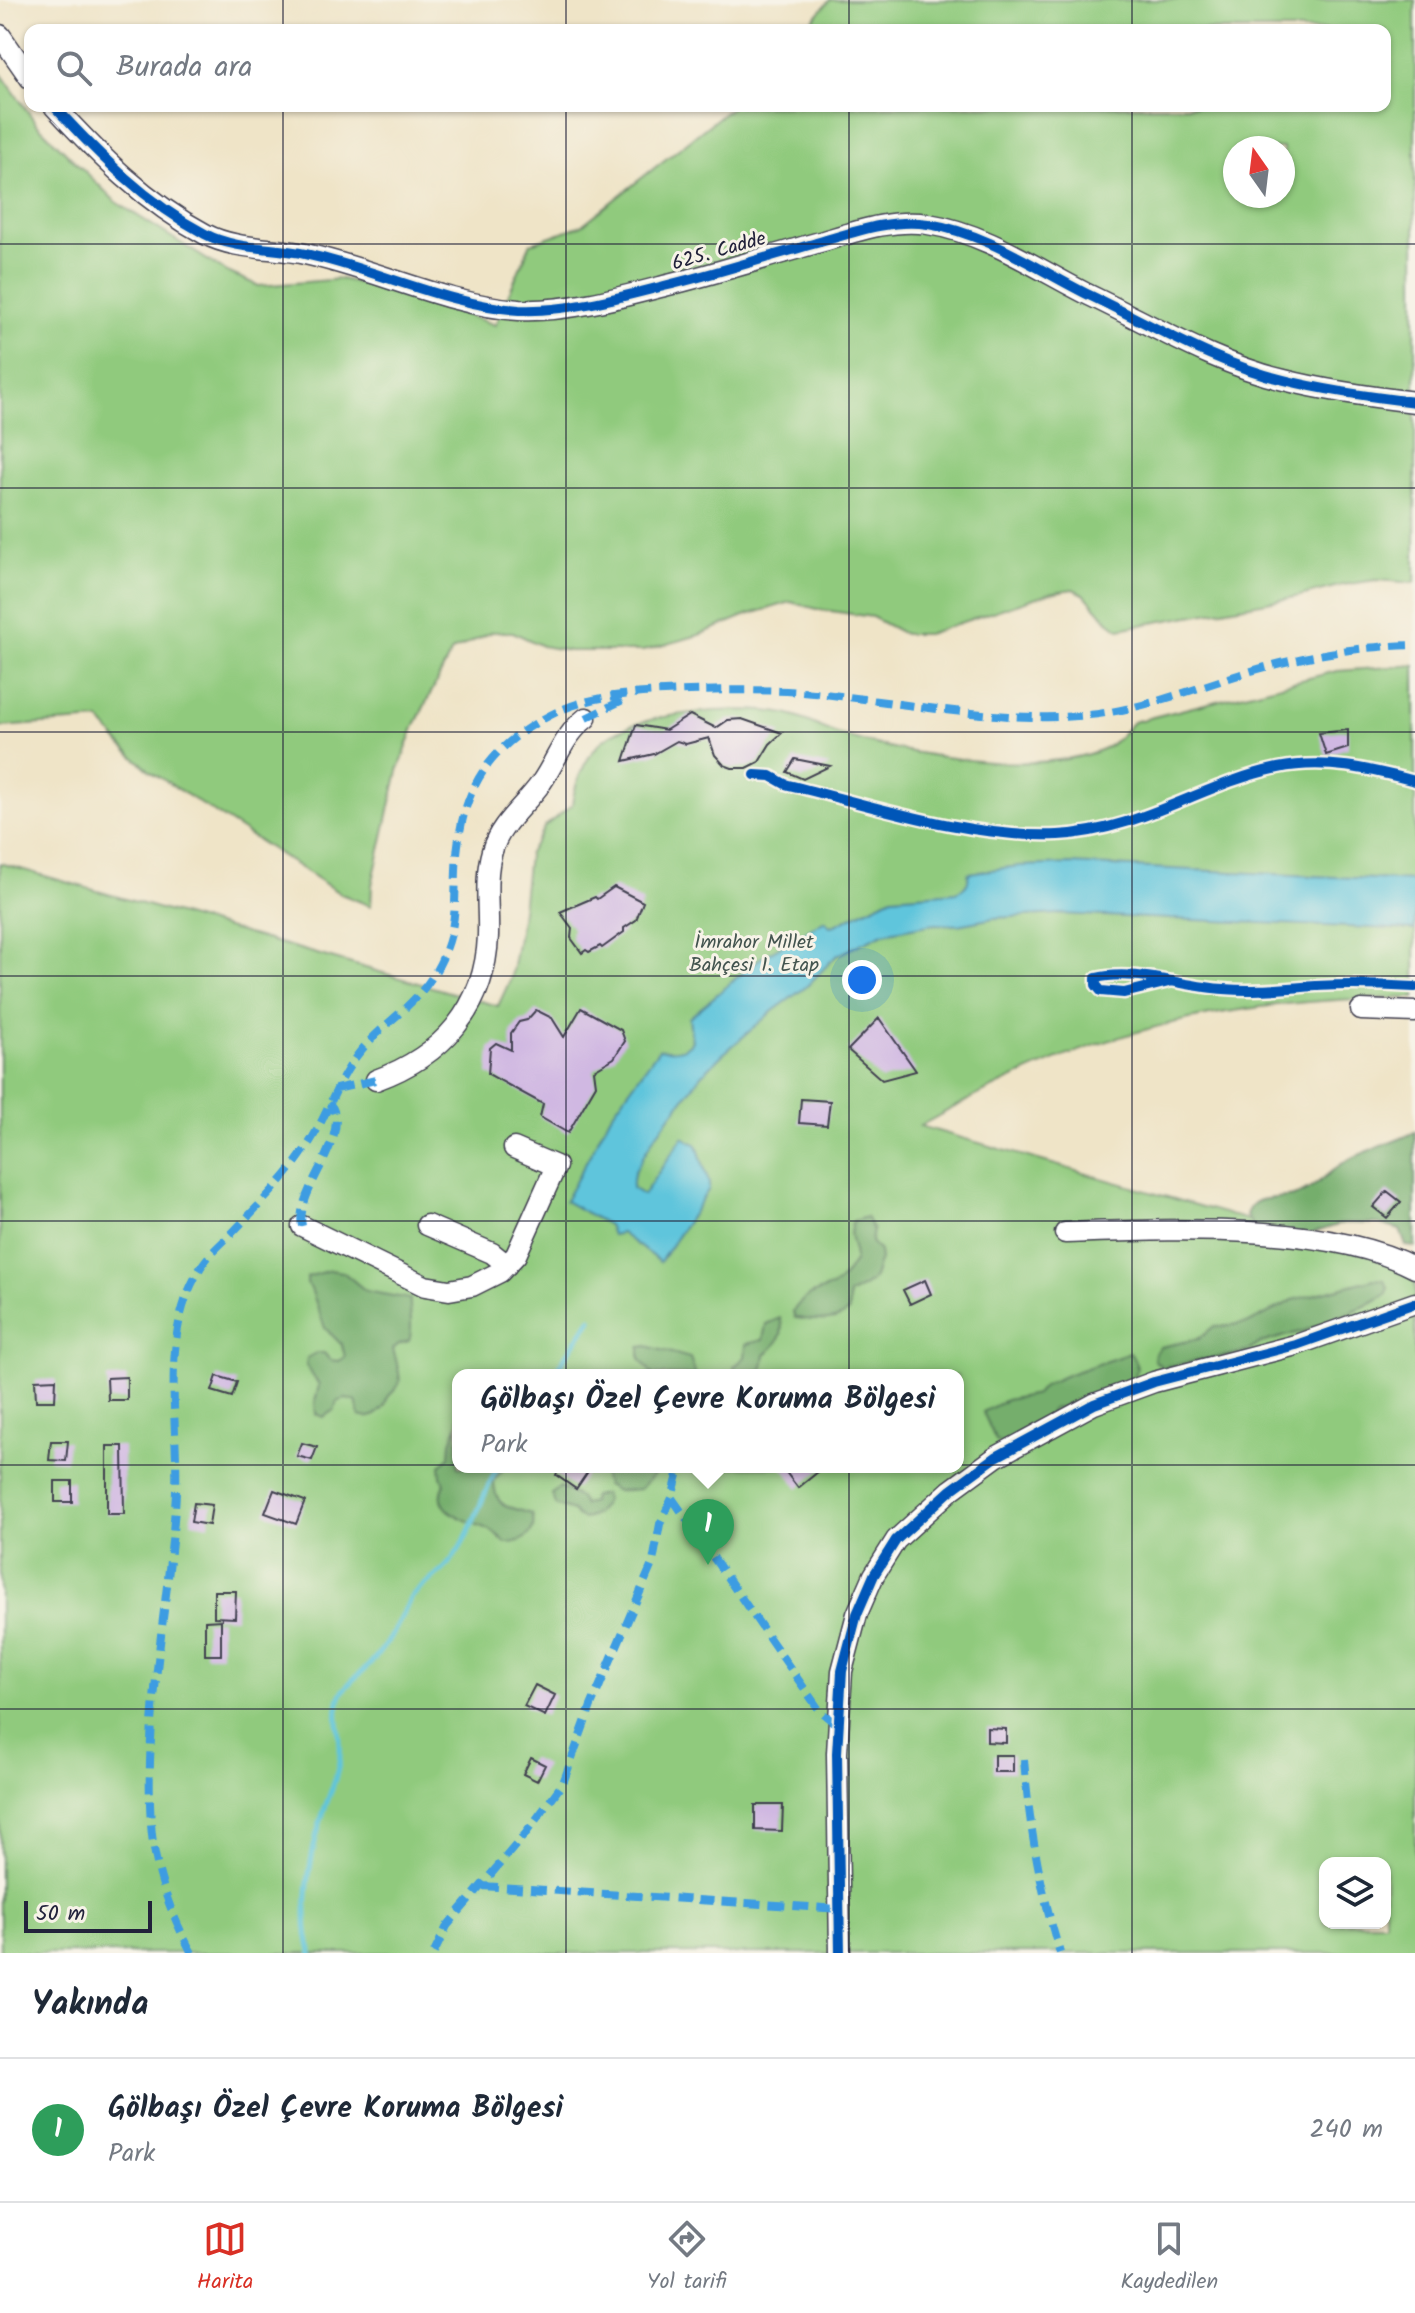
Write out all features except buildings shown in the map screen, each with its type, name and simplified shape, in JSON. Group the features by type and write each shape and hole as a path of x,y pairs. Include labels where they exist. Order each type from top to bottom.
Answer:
{"street":[{"path":"0,35 24,69"},
{"name":"625. Cadde","path":"60,112 111,167 177,217 208,236 236,244 308,254 477,304 522,310 607,299 665,286 858,231 893,224 921,223 976,236 1085,293 1246,368 1284,380 1415,402"},
{"path":"376,1080 408,1068 436,1049 470,1004 485,965 488,876 495,841 546,776 569,734 586,718"},
{"path":"1361,1010 1415,1012"},
{"path":"302,1226 434,1289 472,1286 494,1276 516,1255 556,1166 514,1148"},
{"path":"427,1225 492,1253 507,1265"},
{"path":"1065,1233 1132,1230 1246,1233 1354,1247 1415,1268"},
{"path":"840,1953 837,1753 842,1671 857,1614 874,1575 896,1540 951,1490 996,1457 1094,1404 1154,1382 1296,1345 1415,1303"}],"green space":[{"path":"830,0 1415,0 1415,583 1376,580 1343,585 1300,596 1119,629 1084,594 1073,589 1049,593 927,634 904,634 872,617 791,602 747,615 699,635 643,651 569,651 542,646 513,632 492,632 452,651 415,725 398,771 372,885 371,906 341,894 150,771 122,746 100,720 0,727 0,72 24,106 24,112 28,112 116,202 225,271 259,286 341,279 407,294 495,325 531,243 582,225 725,112 1391,112 1391,24 809,24"},
{"name":"İmrahor Millet Bahçesi 1. Etap","path":"1415,665 1415,998 1281,1004 1158,1026 1040,1066 920,1126 1415,1268 1415,1953 0,1953 0,863 498,1006 511,978 528,855 545,826 572,805 580,774 588,758 598,745 613,734 660,718 743,710 786,714 866,742 973,760 1046,761 1079,756 1107,747 1133,722 1337,671"},
{"path":"1415,1132 1415,1247 1406,1246 1400,1230 1380,1224 1344,1223 1310,1234 1255,1228 1246,1216 1253,1204 1259,1201 1300,1194 1348,1160"},
{"path":"866,1217 873,1230 871,1242 879,1251 880,1260 873,1279 849,1295 849,1311 837,1318 795,1318 793,1312 801,1302 834,1286 843,1278 855,1260 851,1226 853,1221"},
{"path":"330,1270 343,1272 366,1291 410,1299 409,1341 393,1349 399,1384 385,1406 371,1417 360,1416 356,1401 345,1399 337,1402 334,1410 323,1417 316,1414 319,1385 306,1366 307,1358 316,1353 324,1353 330,1360 339,1361 345,1357 342,1345 325,1328 307,1284 307,1277"},
{"path":"1374,1279 1384,1280 1388,1287 1387,1294 1307,1330 1261,1343 1246,1352 1162,1367 1154,1360 1160,1347 1198,1339 1213,1327 1249,1323 1293,1300"},
{"path":"780,1318 782,1329 779,1339 765,1355 763,1367 734,1369 745,1357 746,1344 763,1340 766,1324"},
{"path":"647,1346 690,1358 694,1369 648,1369 640,1359 640,1347"},
{"path":"1130,1353 1137,1370 1129,1381 1096,1396 1052,1409 1040,1427 1009,1444 996,1441 983,1412 1006,1400 1036,1394 1044,1385 1069,1374"},
{"path":"452,1439 452,1473 500,1473 494,1480 500,1501 532,1514 533,1527 528,1536 506,1543 493,1532 456,1515 443,1503 445,1484 440,1465 450,1457"},
{"path":"603,1473 655,1473 640,1489 617,1491 606,1485"},
{"path":"560,1487 580,1498 584,1505 592,1502 593,1496 604,1494 606,1500 591,1517 581,1518 573,1511 555,1505 552,1494"}],"water":[{"path":"1070,864 1415,881 1415,930 1059,914 994,918 958,925 934,924 883,933 836,956 806,987 722,1055 701,1076 653,1139 634,1173 632,1188 643,1195 683,1137 697,1145 709,1183 709,1189 660,1262 621,1233 612,1235 608,1225 565,1201 611,1115 659,1049 677,1050 689,1045 692,1041 689,1018 759,959 825,920 830,926 835,925 892,897 956,892 966,885 968,873 1019,866"}],"waterway":[{"path":"557,1369 591,1319"},
{"path":"312,1953 306,1923 310,1869 323,1812 339,1764 338,1710 341,1695 385,1645 412,1597 453,1558 468,1533 495,1473"}],"marked path":[{"path":"192,1953 177,1923 160,1875 151,1824 150,1785 153,1706 175,1508 174,1383 179,1321 188,1292 203,1264 292,1168 315,1133 355,1058 419,994 434,974 443,958 452,929 457,854 465,810 482,773 508,743 562,710 615,696 689,691 790,691 972,713 1061,717 1134,707 1289,661 1373,647 1415,645"},
{"path":"586,718 625,699"},
{"path":"336,1089 376,1080"},
{"path":"302,1226 307,1196 335,1130 335,1115 329,1103"},
{"path":"434,1953 447,1926 526,1833 563,1783 591,1706 653,1562 660,1524 672,1498 678,1473"},
{"path":"672,1498 820,1711 838,1726"},
{"path":"1024,1759 1036,1857 1060,1953"},
{"path":"482,1886 839,1909"}],"cycle path":[{"path":"60,112 106,160 143,192 205,234 229,243 332,261 438,294 492,307 537,310 610,299 869,228 899,223 928,224 970,235 1011,253 1160,331 1234,364 1317,387 1415,402"},
{"path":"755,775 771,776 785,784 920,819 1024,835 1088,832 1116,825 1250,775 1295,765 1347,766 1415,781"},
{"path":"1173,981 1124,993 1101,991 1096,985 1096,978 1127,975 1160,979 1176,982 1209,988 1236,990 1341,985 1415,987"},
{"path":"840,1953 837,1753 842,1671 857,1614 874,1575 896,1540 951,1490 996,1457 1094,1404 1154,1382 1296,1345 1415,1303"}],"place":[{"name":"Gölbaşı Özel Çevre Koruma Bölgesi","path":"708,1565"}]}
